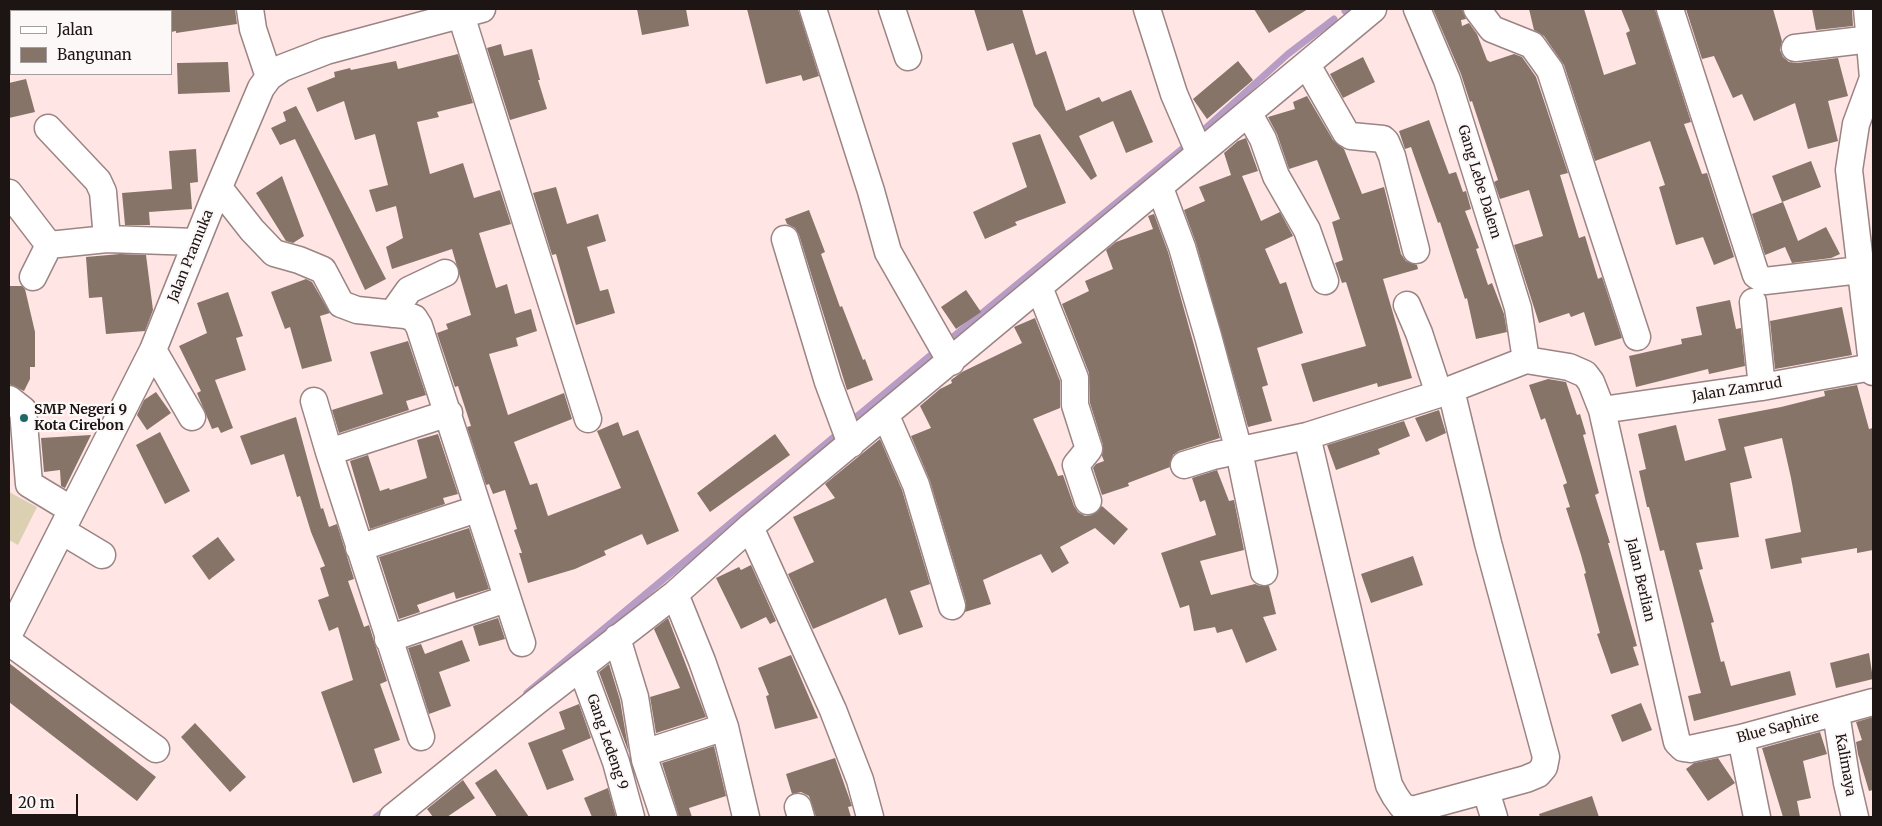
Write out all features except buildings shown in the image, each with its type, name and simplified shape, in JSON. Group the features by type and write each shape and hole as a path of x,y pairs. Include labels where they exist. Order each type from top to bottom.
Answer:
{"street":[{"path":"250,9 253,28 269,77 282,68 326,51 471,12 588,419"},
{"path":"813,9 871,191 888,252 951,362"},
{"path":"892,9 908,57"},
{"path":"1147,9 1174,94 1199,152"},
{"path":"393,817 580,667 675,594 750,527 1160,188 1199,152 1249,114 1307,65 1345,18 1373,9"},
{"name":"Gang Lebe Dalem","path":"1417,9 1447,80 1478,179 1518,308 1526,360"},
{"path":"1476,9 1492,29 1532,45 1550,70 1607,249 1638,337"},
{"path":"1670,9 1756,275 1765,281 1864,257"},
{"path":"1867,9 1873,78 1856,124 1849,170 1864,257 1872,369"},
{"path":"1795,48 1871,39"},
{"path":"1307,65 1346,133 1351,136 1383,139 1386,142 1392,156 1416,250"},
{"name":"Jalan Pramuka","path":"9,634 153,350 261,88 269,77"},
{"path":"1249,114 1263,139 1276,176 1307,230 1325,281"},
{"path":"48,128 98,181 103,192 107,238"},
{"path":"219,188 260,240 274,253 307,262 323,270 341,304 356,310 414,318 419,326 449,413 477,509 522,643"},
{"path":"1160,188 1182,247 1238,451 1264,572"},
{"path":"9,193 49,245"},
{"path":"49,245 107,238 196,242"},
{"path":"785,239 828,382 852,444"},
{"path":"33,277 49,245"},
{"path":"392,314 409,290 444,273"},
{"path":"1039,287 1076,378 1075,405 1089,449 1076,464 1088,501"},
{"path":"1752,302 1762,386"},
{"path":"1307,436 1389,784 1402,806 1412,810 1538,774 1544,767 1546,757 1488,542 1445,392 1407,304"},
{"path":"153,350 192,417"},
{"path":"1184,465 1213,456 1307,436 1445,392 1526,360"},
{"name":"Jalan Berlian","path":"1526,360 1569,367 1585,374 1591,382 1602,410 1677,742 1683,748"},
{"name":"Jalan Zamrud","path":"1602,410 1872,369"},
{"path":"9,399 23,410 29,484 102,555"},
{"path":"314,401 359,548 421,737"},
{"path":"329,452 449,413"},
{"path":"886,416 916,485 952,606"},
{"path":"359,548 477,509"},
{"path":"750,527 833,710 860,780 870,817"},
{"path":"675,594 702,661 725,727 746,817"},
{"path":"388,639 506,599"},
{"path":"617,638 633,690 644,753 664,817"},
{"path":"9,642 156,749"},
{"name":"Gang Ledeng 9","path":"580,667 616,762 631,817"},
{"name":"Blue Saphire","path":"1683,748 1690,750 1741,738 1873,702"},
{"name":"Kalimaya","path":"1836,713 1847,784 1855,817"},
{"path":"644,753 725,727"},
{"path":"1741,738 1757,817"},
{"path":"1486,790 1494,817"}],"shaded area":[{"path":"9,492 37,507 18,545 9,540"}],"waterway":[{"path":"1198,135 1288,54 1334,19"},
{"path":"947,342 1187,145"},
{"path":"854,419 937,350"},
{"path":"527,693 834,437"},
{"path":"376,817 388,808"}],"place":[{"name":"SMP Negeri 9 Kota Cirebon","path":"24,418"}]}
